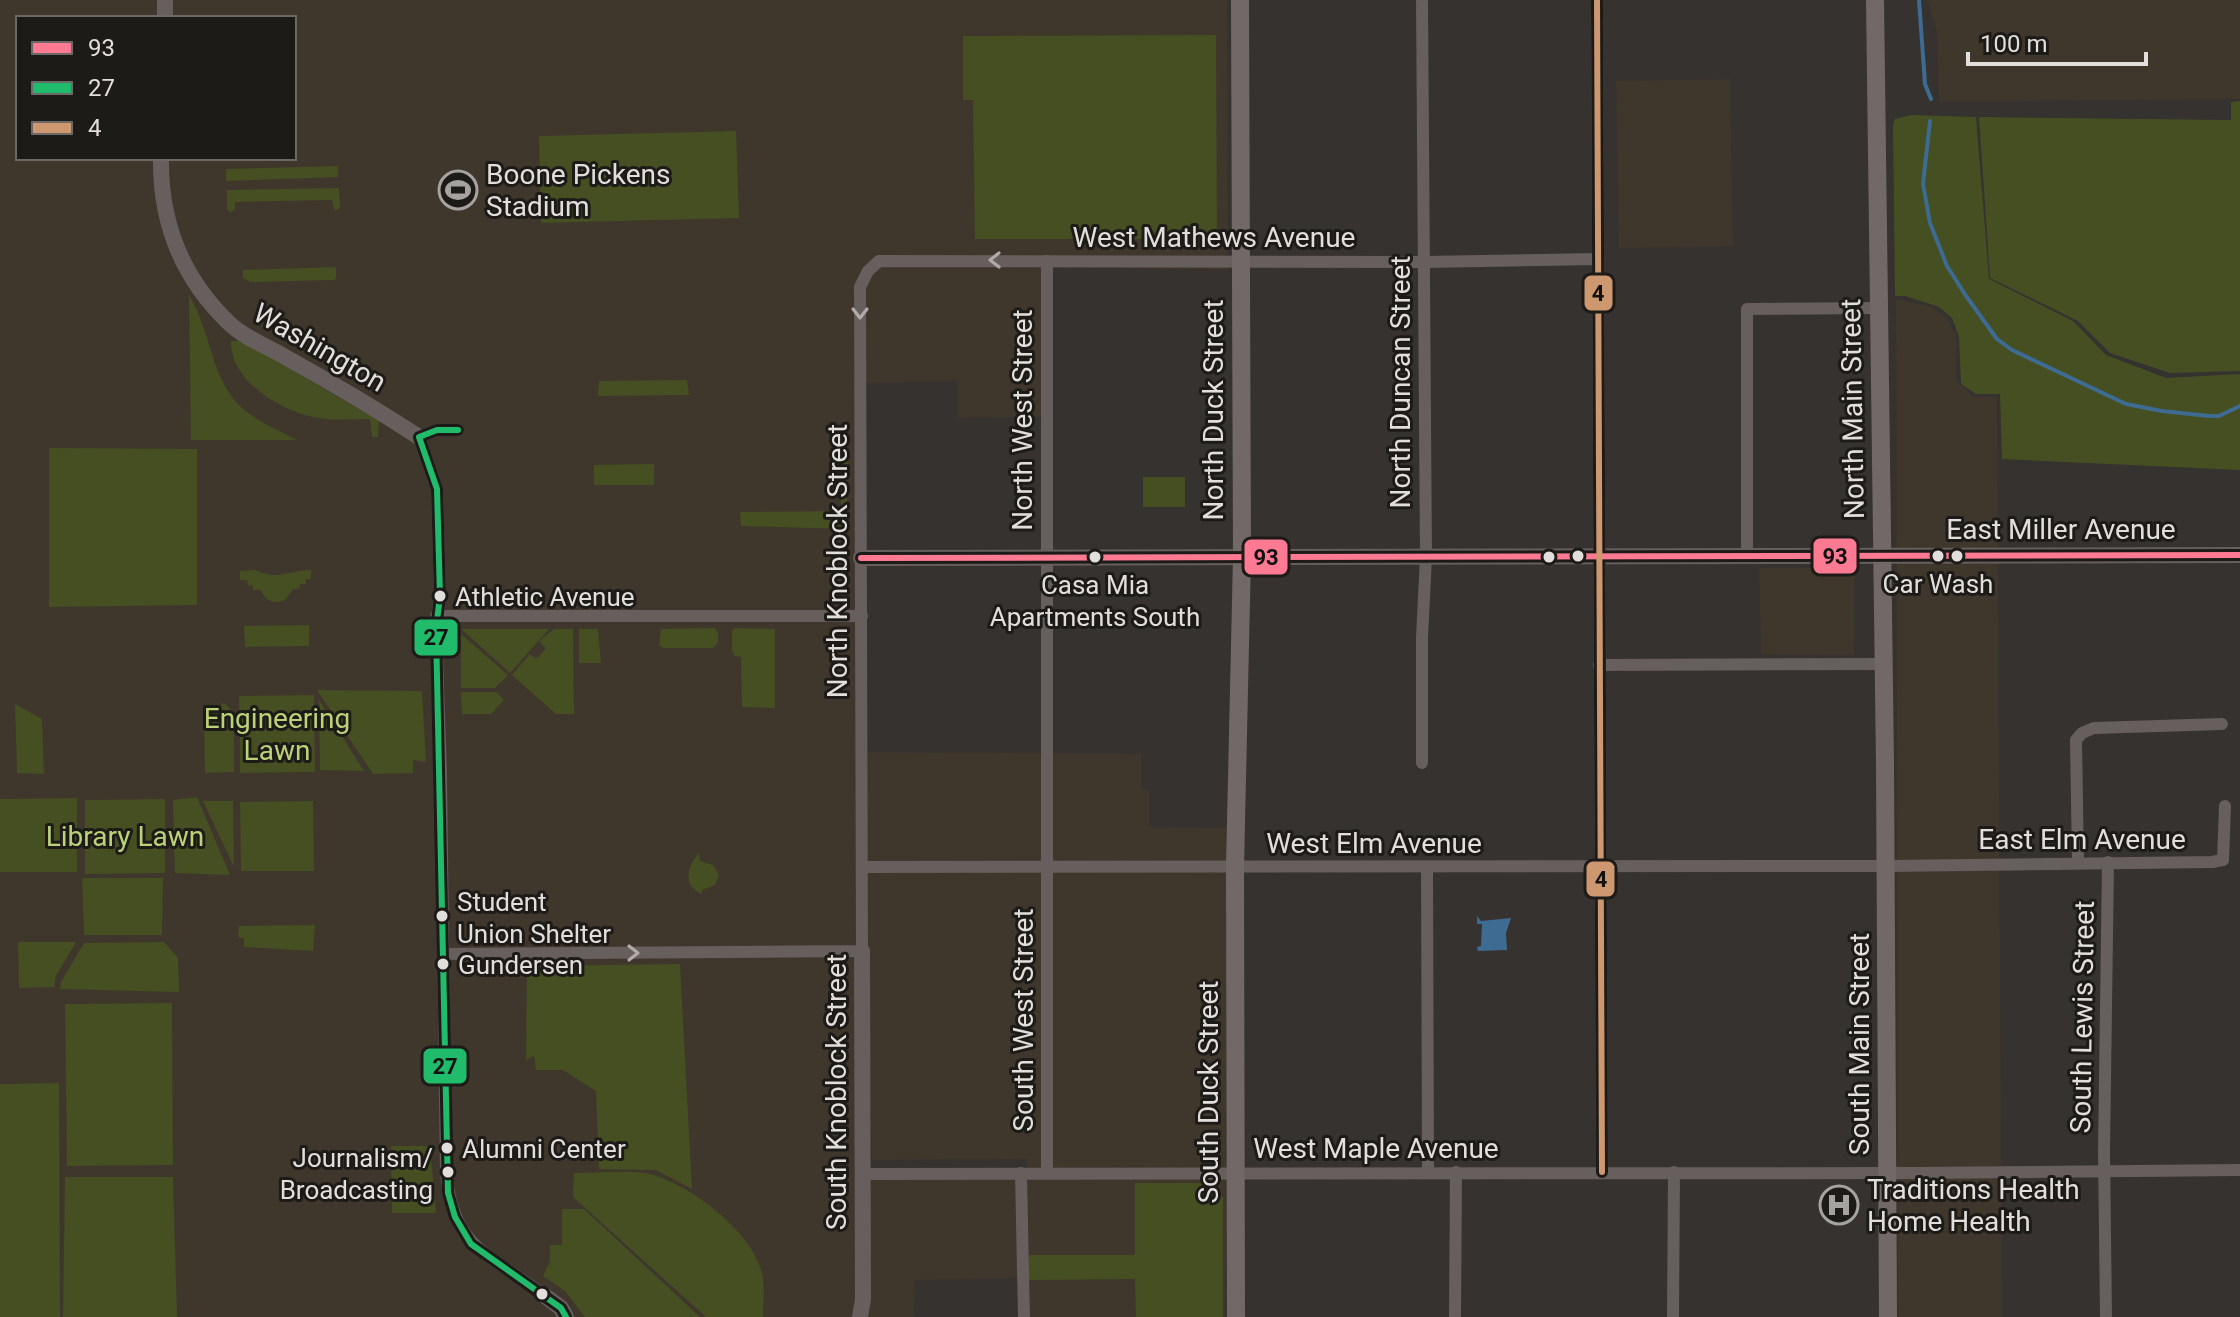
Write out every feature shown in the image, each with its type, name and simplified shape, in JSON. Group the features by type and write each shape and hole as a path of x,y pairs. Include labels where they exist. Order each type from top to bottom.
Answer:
{"main road":[{"name":"North Duck Street","path":"1235,867 1242,557 1240,0"},
{"name":"North Main Street","path":"1875,0 1886,866"},
{"name":"South Main Street","path":"1886,866 1888,1317"},
{"name":"South Duck Street","path":"1235,867 1236,1317"}],"street":[{"name":"North Duncan Street","path":"1422,0 1426,557 1422,637 1422,763"},
{"path":"1597,0 1602,1172"},
{"name":"Washington","path":"161,160 163,199 171,237 183,265 231,326 419,437"},
{"name":"West Mathews Avenue","path":"879,261 1424,262 1598,259"},
{"name":"North Knoblock Street","path":"862,867 860,287 868,271 879,261"},
{"name":"North West Street","path":"1046,867 1047,261"},
{"path":"1747,557 1747,309 1878,308"},
{"path":"458,430 437,430 419,437 437,489 440,596 436,616 448,1193 455,1217 471,1244 561,1308 566,1317"},
{"name":"East Miller Avenue","path":"861,558 2240,555"},
{"path":"436,616 862,616"},
{"path":"1599,665 1884,664"},
{"path":"2078,862 2076,740 2082,733 2094,728 2222,724"},
{"name":"East Elm Avenue","path":"1886,866 2222,861 2225,806"},
{"name":"South Lewis Street","path":"2106,1317 2104,1170 2108,862"},
{"name":"West Elm Avenue","path":"862,867 1886,866"},
{"name":"South Knoblock Street","path":"860,1317 863,1299 862,867"},
{"name":"South West Street","path":"1046,867 1047,1173"},
{"path":"1427,867 1428,1172"},
{"path":"443,954 862,951"},
{"name":"West Maple Avenue","path":"863,1174 2240,1170"},
{"path":"1455,1317 1456,1172"},
{"path":"1673,1317 1674,1172"},
{"name":"South West Street","path":"1021,1173 1024,1317"}],"shaded area":[{"path":"0,0 1227,0 1228,270 1045,267 1047,417 958,418 957,381 861,383 856,1314 853,1317 0,1317"},
{"path":"1927,0 2240,0 2240,99 1939,102 1937,32"},
{"path":"1730,79 1733,246 1619,248 1616,81"},
{"path":"1896,299 1933,307 1947,319 1956,336 1956,380 1972,396 1997,397 2002,1317 1898,1317"},
{"path":"1759,568 1855,568 1854,655 1761,654"},
{"path":"861,752 1141,754 1141,790 1149,790 1149,827 1236,828 1225,1317 1030,1317 1027,1159 872,1160"},
{"path":"863,1173 1020,1173 1022,1278 915,1280 914,1317 863,1317"}],"green space":[{"path":"1216,35 1217,239 975,239 973,100 963,100 963,36"},
{"path":"2240,101 2240,371 2170,373 2110,353 2078,321 1990,278 1979,117 2231,120 2231,102"},
{"path":"1911,115 1976,117 1989,279 2073,321 2106,355 2166,378 2240,374 2240,470 2002,459 2000,394 1976,394 1961,384 1959,337 1952,318 1939,307 1905,296 1895,296 1893,125 1895,119"},
{"path":"736,131 739,218 541,223 539,136"},
{"path":"338,166 338,177 226,181 226,169"},
{"path":"339,188 340,208 337,210 334,210 332,200 235,202 235,209 231,212 227,210 227,190"},
{"path":"336,267 334,280 250,282 243,277 243,270"},
{"path":"189,295 230,394 252,415 297,440 191,440"},
{"path":"231,341 243,341 379,421 378,437 372,437 370,419 313,417 272,400 247,380 238,368"},
{"path":"687,380 689,395 598,396 599,381"},
{"path":"841,434 848,434 847,529 741,526 740,512 841,511"},
{"path":"49,448 197,449 197,605 49,607"},
{"path":"654,464 654,485 594,485 594,465"},
{"path":"1143,477 1185,477 1185,507 1143,507"},
{"path":"256,570 277,575 311,570 311,579 306,579 306,584 300,584 299,589 293,589 285,600 274,602 265,597 261,590 253,590 247,580 240,580 240,571"},
{"path":"309,625 309,646 245,647 244,626"},
{"path":"715,628 718,643 713,648 664,648 659,645 661,629"},
{"path":"735,628 775,629 775,708 742,707 741,657 735,656 732,651 732,631"},
{"path":"461,629 549,629 510,673"},
{"path":"554,629 573,629 574,714 556,714 512,675 530,654 539,657 546,648 539,641"},
{"path":"579,629 598,629 601,663 579,663"},
{"path":"461,634 508,675 495,688 461,688"},
{"path":"317,690 422,691 426,762 413,760 413,773 373,774"},
{"path":"461,692 496,692 504,700 491,714 462,714"},
{"name":"Engineering Lawn","path":"314,695 315,772 240,773 239,696"},
{"path":"319,700 364,771 320,770"},
{"path":"224,703 234,713 234,772 205,773 204,716"},
{"path":"15,704 42,719 44,774 17,773"},
{"path":"197,797 230,875 175,873 173,800"},
{"path":"77,798 77,872 0,872 0,799"},
{"name":"Library Lawn","path":"165,799 165,873 85,874 85,800"},
{"path":"203,801 233,801 234,865 233,865"},
{"name":"Engineering Lawn","path":"313,801 314,871 241,871 240,802"},
{"path":"699,853 700,861 713,865 719,875 715,885 702,890 702,894 691,886 688,875"},
{"path":"82,878 163,878 162,935 84,935"},
{"path":"315,925 313,951 244,947 244,938 238,937 239,926"},
{"path":"18,942 76,942 56,976 54,987 19,988"},
{"path":"164,942 178,958 179,992 60,989 84,943"},
{"path":"680,964 692,1189 656,1170 599,1169 596,1091 563,1070 536,1070 534,1056 526,1060 527,966"},
{"path":"172,1003 173,1165 67,1166 65,1004"},
{"path":"59,1083 60,1317 0,1317 0,1084"},
{"path":"391,1146 430,1146 436,1213 392,1213"},
{"path":"574,1173 647,1173 703,1200 734,1227 756,1258 763,1278 763,1317 706,1317 573,1197"},
{"path":"65,1177 173,1177 177,1317 63,1317"},
{"path":"1135,1183 1214,1183 1223,1198 1223,1317 1136,1317 1135,1279 1029,1280 1029,1255 1135,1255"},
{"path":"562,1209 584,1209 700,1317 585,1317 565,1291 543,1276 550,1261 550,1245 562,1245"}],"water":[{"path":"1477,916 1481,921 1511,918 1506,933 1507,950 1478,951 1482,924 1477,924"}],"waterway":[{"path":"1919,0 1925,84 1931,99"},
{"path":"1930,121 1923,184 1930,223 1947,266 1997,339 2012,350 2126,404 2209,416 2219,416 2240,406"}],"transit line":[{"name":"4","path":"1597,0 1602,1172"},
{"name":"27","path":"458,430 437,430 419,437 437,489 440,596 436,629 448,1193 455,1217 471,1244 561,1308 566,1317"},
{"name":"93","path":"861,558 2240,555"}],"place":[{"name":"Boone Pickens Stadium","path":"458,190"},
{"name":"Car Wash","path":"1938,556"},
{"name":"Casa Mia Apartments South","path":"1095,557"},
{"name":"Athletic Avenue","path":"440,596"},
{"name":"Student Union Shelter","path":"442,916"},
{"name":"Gundersen","path":"443,964"},
{"name":"Alumni Center","path":"447,1148"},
{"name":"Journalism/ Broadcasting","path":"448,1172"},
{"name":"Traditions Health Home Health","path":"1839,1205"}]}
